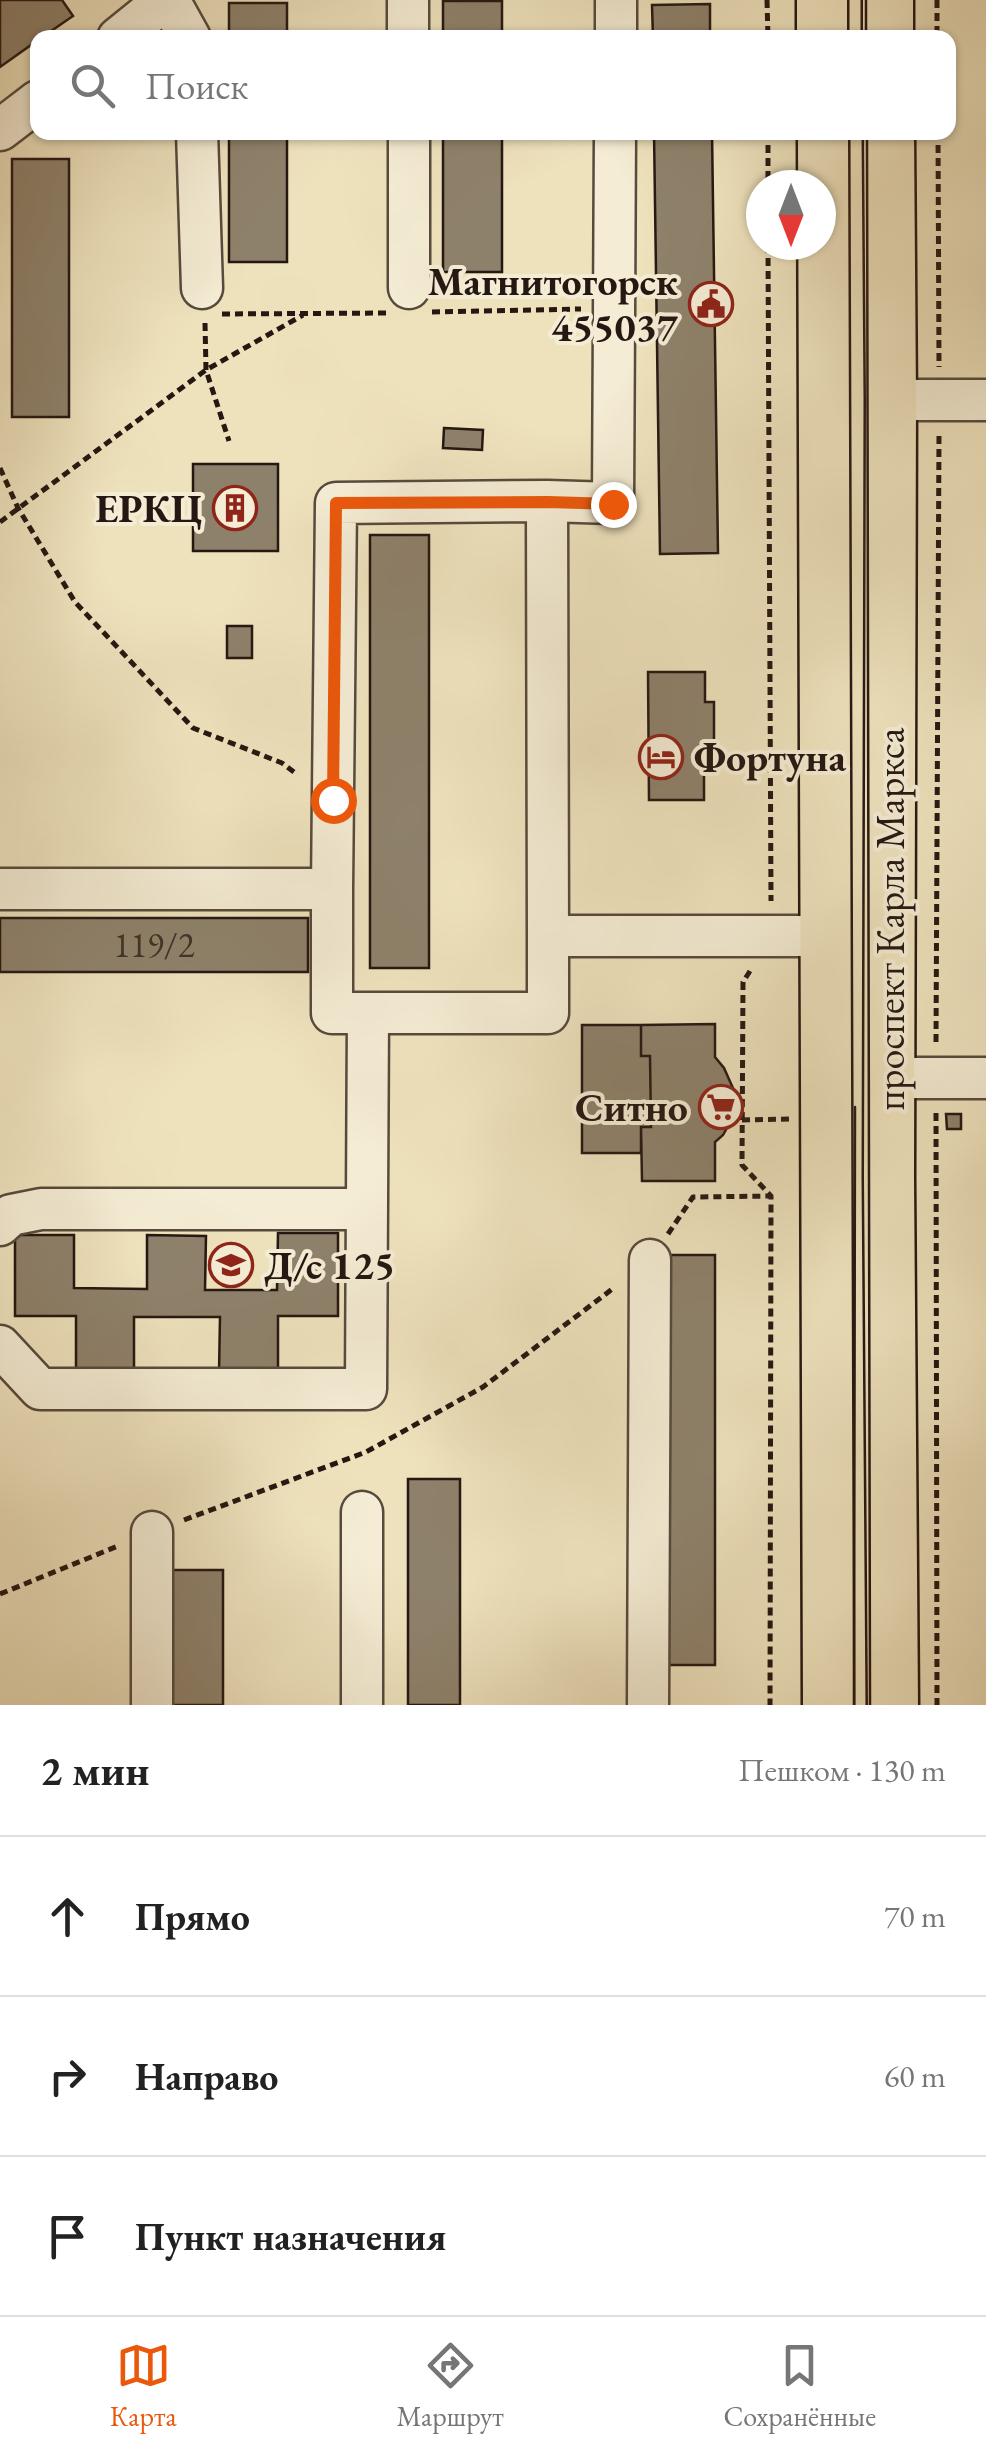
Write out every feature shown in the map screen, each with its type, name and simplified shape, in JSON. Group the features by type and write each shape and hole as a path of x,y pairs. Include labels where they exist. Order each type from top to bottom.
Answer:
{"main road":[{"path":"822,0 822,30"},
{"path":"888,0 888,30"},
{"name":"проспект Карла Маркса","path":"823,140 828,1705"},
{"name":"проспект Карла Маркса","path":"890,140 915,400 914,1078 889,1196 893,1705"}],"lane":[{"path":"129,30 168,0 185,30"},
{"path":"408,0 408,30"},
{"path":"616,0 616,30"},
{"path":"0,130 30,106"},
{"path":"196,140 202,288"},
{"path":"409,140 409,288"},
{"path":"548,502 548,1013 332,1013 336,503 548,502 613,504 615,140"},
{"path":"915,400 986,400"},
{"path":"0,889 332,889"},
{"path":"548,936 826,936"},
{"path":"0,1346 40,1389 366,1389 368,1013"},
{"path":"914,1078 986,1078"},
{"path":"0,1225 11,1215 41,1210 367,1209"},
{"path":"648,1705 650,1260"},
{"path":"362,1512 362,1705"},
{"path":"152,1532 152,1705"}],"path":[{"path":"768,0 768,30"},
{"path":"937,0 937,30"},
{"path":"768,140 768,170"},
{"path":"936,1705 914,1078 915,400 937,140"},
{"path":"768,260 771,938 743,982 742,1164 771,1196 770,1705"},
{"path":"202,288 206,370 230,441"},
{"path":"0,522 206,370 306,313"},
{"path":"0,468 18,508 75,602 193,728 282,763 333,800"},
{"path":"693,1197 771,1196"}],"building":[{"path":"0,0 62,0 73,16 53,30 30,30 30,46 0,67"},
{"path":"443,1 502,1 502,30 443,30"},
{"path":"229,3 287,3 287,30 229,30"},
{"path":"710,4 710,30 653,30 652,5"},
{"path":"229,140 287,140 287,262 229,262"},
{"path":"443,140 502,140 502,272 443,272"},
{"path":"654,140 712,140 718,553 660,554"},
{"path":"12,159 69,159 69,417 12,417"},
{"path":"444,428 483,430 482,450 443,448"},
{"name":"ЕРКЦ","path":"193,464 278,464 278,551 193,551"},
{"path":"370,535 429,535 429,968 370,968"},
{"path":"227,626 252,626 252,658 227,658"},
{"path":"648,672 705,672 705,702 714,702 714,770 704,770 704,800 649,800"},
{"path":"0,918 308,918 308,972 0,972"},
{"path":"715,1024 715,1057 736,1095 732,1119 715,1142 715,1181 642,1181 641,1127 651,1127 650,1056 641,1056 641,1025"},
{"path":"582,1025 641,1025 641,1056 650,1056 651,1127 641,1127 641,1153 582,1153"},
{"path":"946,1114 961,1114 961,1129 947,1129"},
{"path":"278,1233 338,1233 338,1316 278,1316 278,1373 219,1373 220,1317 134,1317 134,1375 76,1375 76,1316 15,1316 15,1235 74,1235 74,1288 147,1289 147,1235 206,1236 205,1290 277,1290"},
{"path":"663,1255 715,1255 715,1665 669,1665"},
{"path":"408,1479 460,1479 460,1705 408,1705"},
{"path":"171,1570 223,1570 223,1705 171,1705"}],"tram line":[{"path":"866,0 866,30"},
{"path":"867,140 870,1705"},
{"path":"854,1705 855,1107"}],"place":[{"name":"Магнитогорск 455037","path":"711,304"},
{"name":"ЕРКЦ","path":"235,508"},
{"name":"Фортуна","path":"661,757"},
{"name":"Ситно","path":"721,1107"},
{"name":"Д/с 125","path":"231,1265"}],"route":[{"path":"333,800 336,503 613,504"}]}
